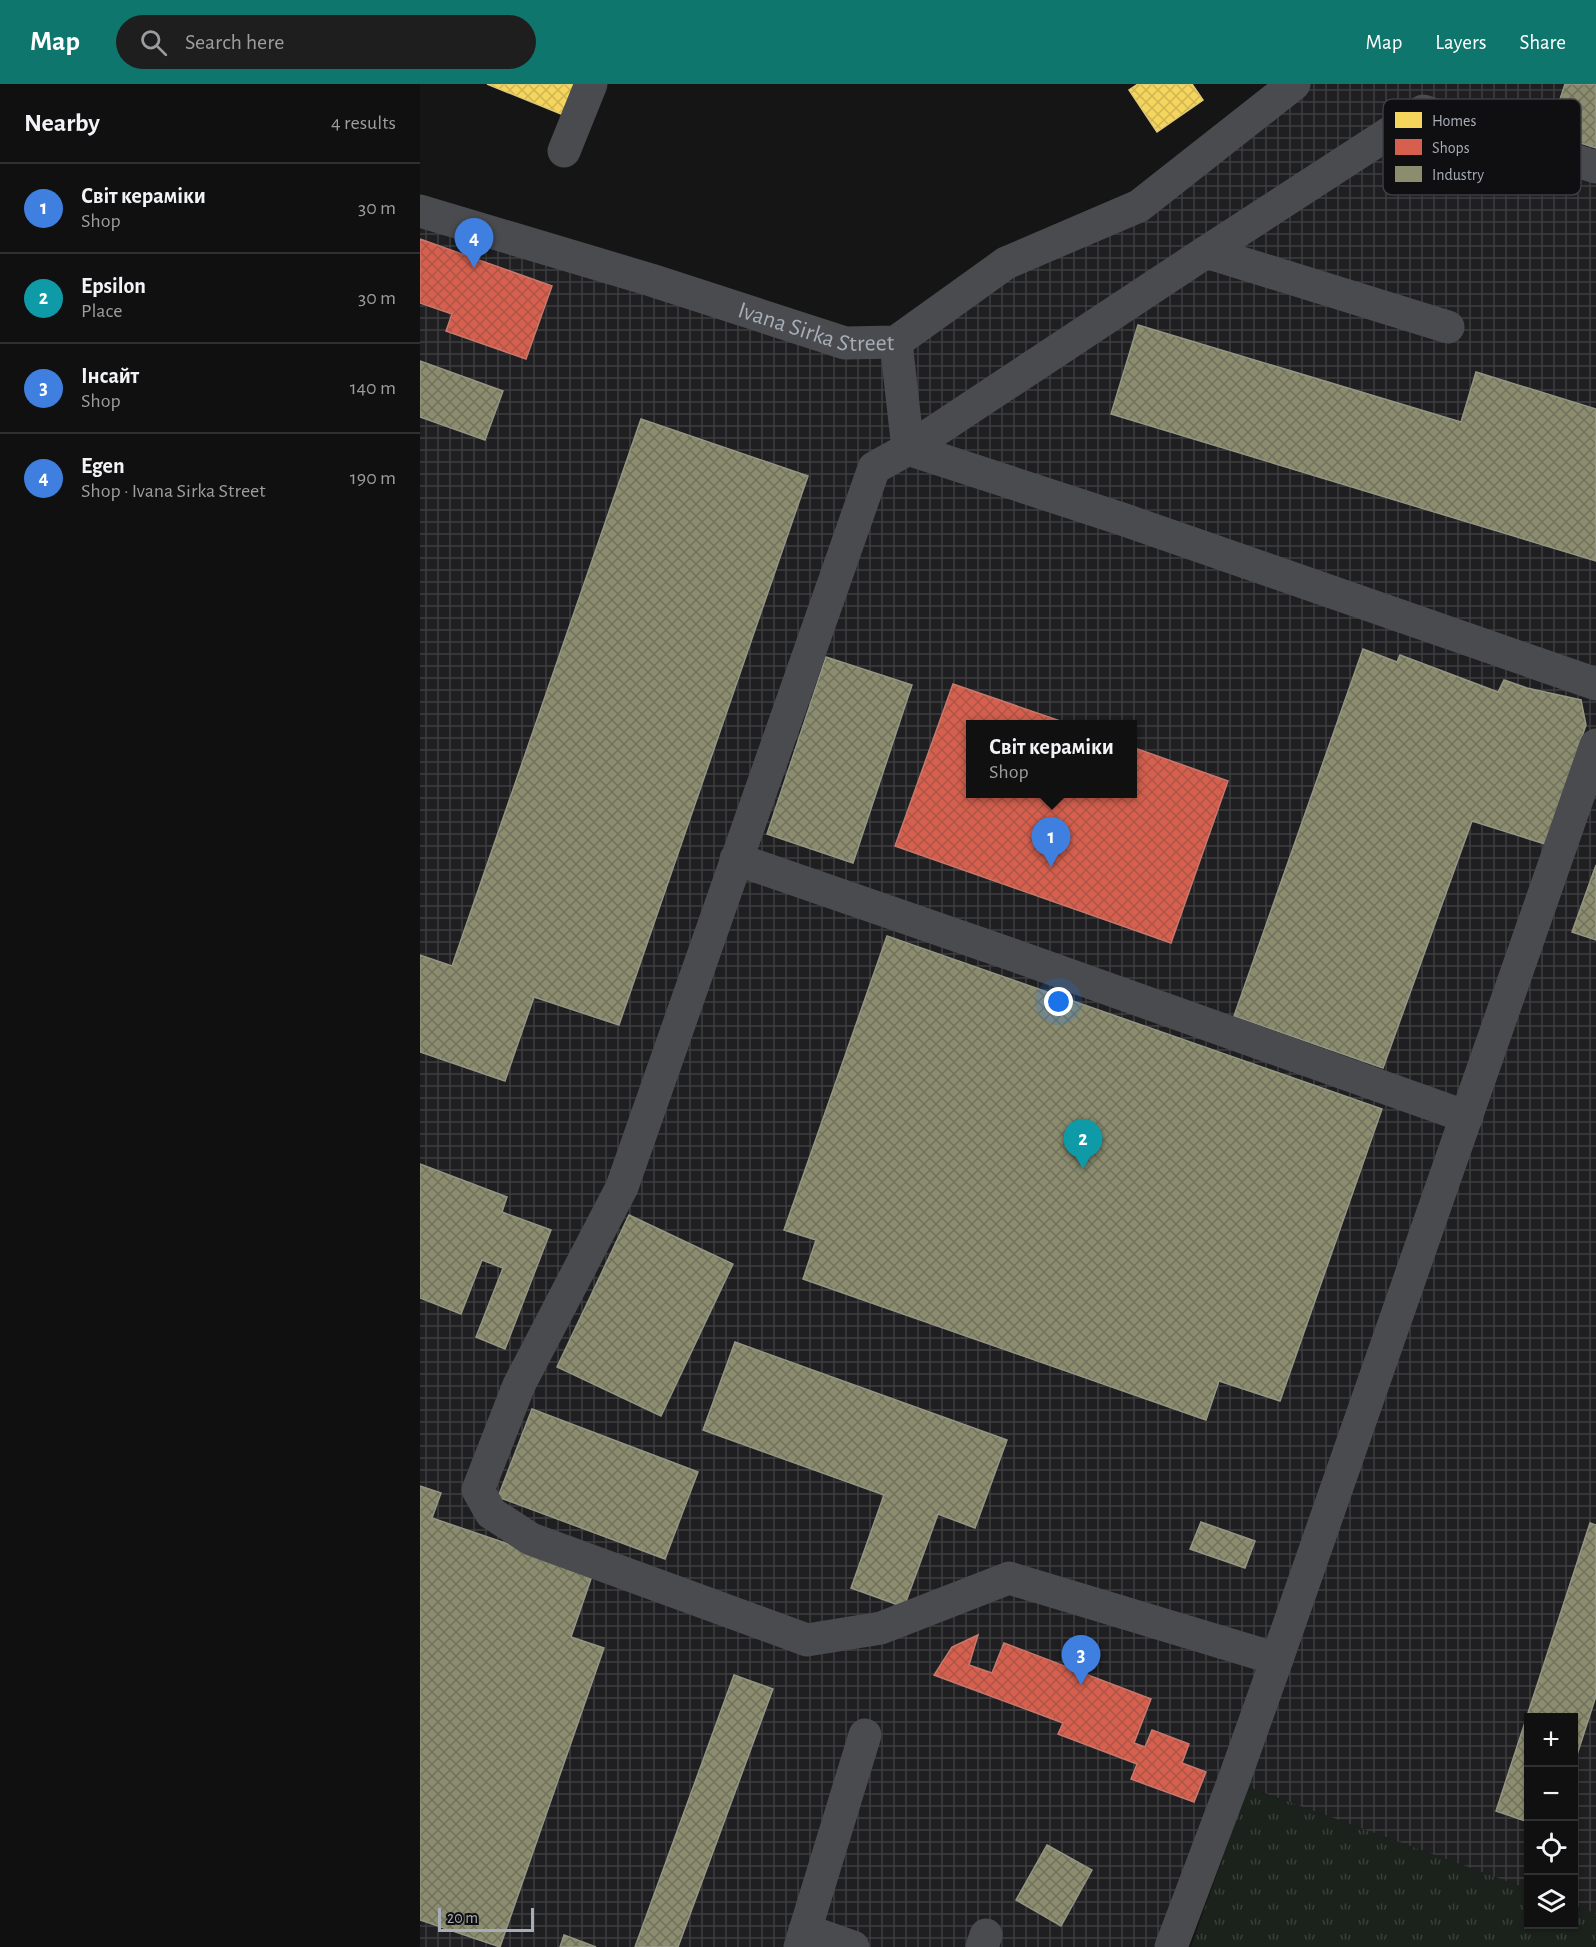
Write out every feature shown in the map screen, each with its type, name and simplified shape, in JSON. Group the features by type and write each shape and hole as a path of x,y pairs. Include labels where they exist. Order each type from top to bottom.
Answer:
{"street":[{"path":"564,151 591,84"},
{"name":"Ivana Sirka Street","path":"420,211 651,280 845,343 897,342 1006,263 1139,206 1294,84"},
{"path":"1277,1659 1010,1578 881,1628 807,1640 531,1539 491,1513 478,1490 519,1385 622,1186 874,468 908,449 1383,137"},
{"path":"1581,162 1596,167"},
{"path":"1206,252 1448,327"},
{"path":"897,342 908,449"},
{"path":"908,449 1122,519 1596,684"},
{"path":"1171,1947 1224,1775 1277,1659 1596,746"},
{"path":"736,859 1467,1117"},
{"path":"853,1947 803,1938 865,1735"}],"shaded area":[{"path":"1294,84 1596,84 1596,1914 1578,1907 1578,1713 1524,1713 1524,1888 1248,1787 1171,1947 420,1947 420,211 896,342 1139,206"}],"green space":[{"path":"1248,1787 1524,1888 1524,1929 1578,1929 1578,1907 1596,1914 1596,1947 1191,1947"}],"building: Homes":[{"path":"487,84 579,84 566,116"},
{"path":"1138,84 1192,84 1203,100 1157,132 1129,90"}],"building: Shops":[{"path":"420,239 552,286 526,359 446,331 452,314 420,303"},
{"path":"953,684 1057,720 966,720 966,798 1137,798 1137,749 1228,781 1171,943 895,846"},
{"path":"978,1635 969,1665 992,1673 1004,1643 1151,1699 1134,1743 1145,1747 1152,1730 1189,1744 1182,1763 1206,1772 1194,1802 1131,1779 1137,1764 1058,1734 1063,1723 934,1675 952,1647"}],"building: Industry":[{"path":"1565,84 1596,84 1596,148 1581,143 1581,99 1560,99"},
{"path":"1138,325 1461,422 1476,372 1596,409 1596,561 1111,414"},
{"path":"420,361 503,391 485,440 420,417"},
{"path":"641,419 808,476 619,1025 534,997 505,1081 420,1052 420,955 452,966"},
{"path":"1363,649 1397,662 1400,655 1498,692 1504,680 1527,688 1581,700 1586,725 1545,844 1472,821 1383,1068 1234,1016"},
{"path":"826,657 912,685 853,863 767,834"},
{"path":"1596,865 1596,940 1572,932"},
{"path":"887,936 1382,1109 1280,1401 1219,1381 1206,1420 803,1279 816,1240 784,1230"},
{"path":"420,1164 507,1197 502,1212 551,1230 505,1349 476,1337 503,1268 482,1260 461,1314 420,1298"},
{"path":"629,1215 733,1264 661,1416 557,1367"},
{"path":"735,1342 1007,1440 975,1528 938,1514 904,1607 851,1588 884,1495 703,1430"},
{"path":"532,1409 698,1472 665,1559 498,1497"},
{"path":"420,1486 441,1493 432,1518 593,1573 571,1637 604,1648 500,1947 420,1920"},
{"path":"1201,1522 1255,1541 1245,1568 1190,1549"},
{"path":"1590,1523 1596,1525 1596,1696 1578,1752 1578,1713 1528,1713"},
{"path":"734,1675 773,1689 678,1947 635,1947"},
{"path":"1524,1725 1524,1821 1496,1811"},
{"path":"1047,1845 1092,1870 1061,1926 1016,1900"},
{"path":"564,1935 596,1947 560,1947"}],"place":[{"name":"Egen","path":"474,268"},
{"name":"Світ кераміки","path":"1051,867"},
{"name":"Epsilon","path":"1083,1169"},
{"name":"Інсайт","path":"1081,1685"}]}
